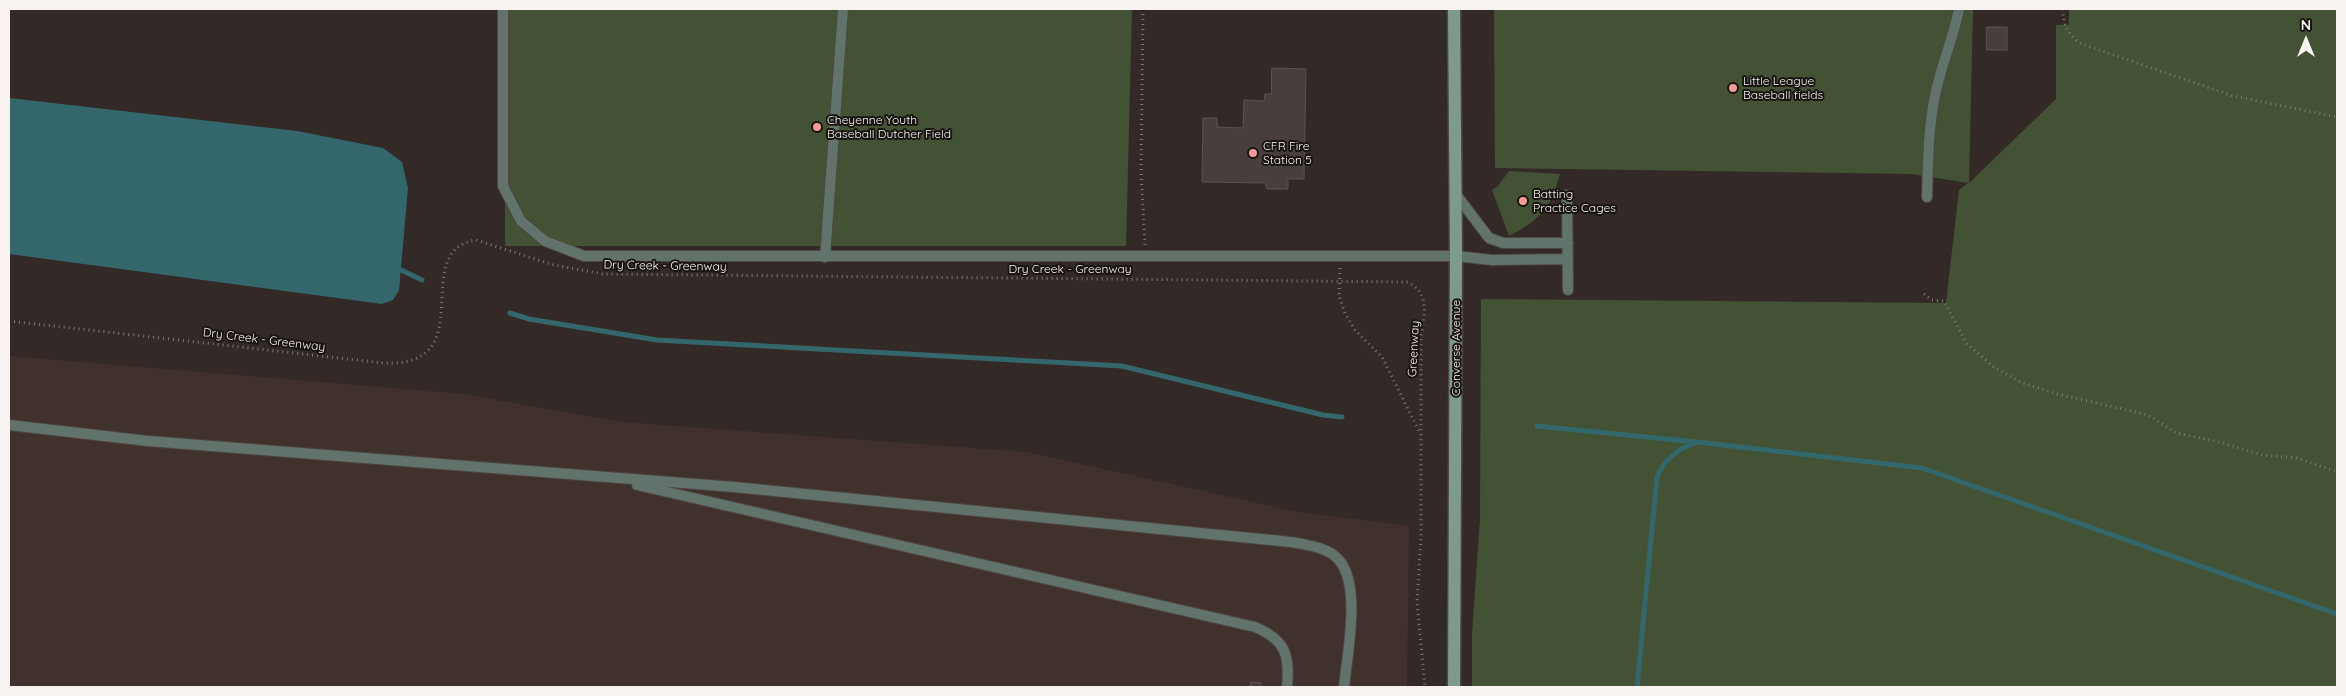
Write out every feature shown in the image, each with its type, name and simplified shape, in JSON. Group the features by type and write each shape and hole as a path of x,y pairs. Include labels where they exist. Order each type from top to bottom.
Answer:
{"main road":[{"name":"Converse Avenue","path":"1454,9 1456,256 1454,687"}],"lane":[{"path":"503,9 503,186 521,221 544,241 584,256 1340,258 1456,256 1492,260 1568,259"},
{"path":"825,257 843,9"},
{"path":"1927,197 1929,131 1934,99 1954,36 1959,9"},
{"path":"1455,193 1489,238 1503,243 1568,243"},
{"path":"1567,195 1568,290"},
{"path":"9,425 148,441 906,504 1292,542 1315,547 1337,558 1346,568 1351,611 1344,687"},
{"path":"605,478 1255,627 1270,633 1281,644 1287,656 1287,687"}],"path":[{"name":"Dry Creek - Greenway","path":"9,321 375,362 404,363 420,358 436,342 440,327 444,278 448,261 457,248 476,240 554,266 602,274 1146,278 1141,171 1143,9"},
{"path":"2063,9 2063,23 2068,33 2079,42 2233,96 2337,117"},
{"path":"1340,258 1340,296 1345,313 1355,330 1382,357 1421,434"},
{"name":"Greenway","path":"1146,278 1407,282 1414,285 1423,296 1425,309 1421,336 1421,538 1417,602 1425,687"},
{"path":"1924,294 1932,300 1944,301 1967,344 1994,367 2020,382 2057,394 2148,415 2176,433 2220,442 2262,455 2297,458 2337,472"}],"shaded area":[{"path":"9,356 463,394 621,422 1027,452 1298,512 1409,526 1407,687 9,687"}],"green space":[{"name":"Cheyenne Youth Baseball Dutcher Field","path":"505,9 1132,9 1126,246 505,246"},
{"path":"1494,9 1973,9 1969,183 2056,99 2056,25 2069,25 2069,9 2337,9 2337,687 1472,687 1472,634 1480,519 1481,299 1946,303 1959,190 1968,183 1912,174 1495,168"},
{"name":"Batting Practice Cages","path":"1509,171 1560,174 1553,196 1543,212 1529,224 1509,236 1492,190 1498,186"}],"water":[{"path":"9,98 297,131 383,148 402,162 408,188 399,290 393,300 382,304 9,254"}],"building":[{"path":"1987,27 2007,27 2007,50 1987,50"},
{"name":"CFR Fire Station 5","path":"1272,68 1306,69 1304,179 1288,179 1288,189 1267,189 1265,183 1202,182 1203,118 1217,118 1217,127 1243,128 1244,100 1264,101 1265,94 1271,94"},
{"path":"1251,682 1261,683 1261,687 1251,687"}],"waterway":[{"path":"401,270 422,280"},
{"path":"510,313 529,319 657,340 1122,366 1323,415 1342,417"},
{"path":"1537,426 1922,468 2337,614"},
{"path":"1637,687 1657,477 1663,465 1672,456 1682,448 1695,443"}],"place":[{"name":"Little League Baseball fields","path":"1733,88"},
{"name":"Cheyenne Youth Baseball Dutcher Field","path":"817,127"},
{"name":"CFR Fire Station 5","path":"1253,153"},
{"name":"Batting Practice Cages","path":"1523,201"}]}
